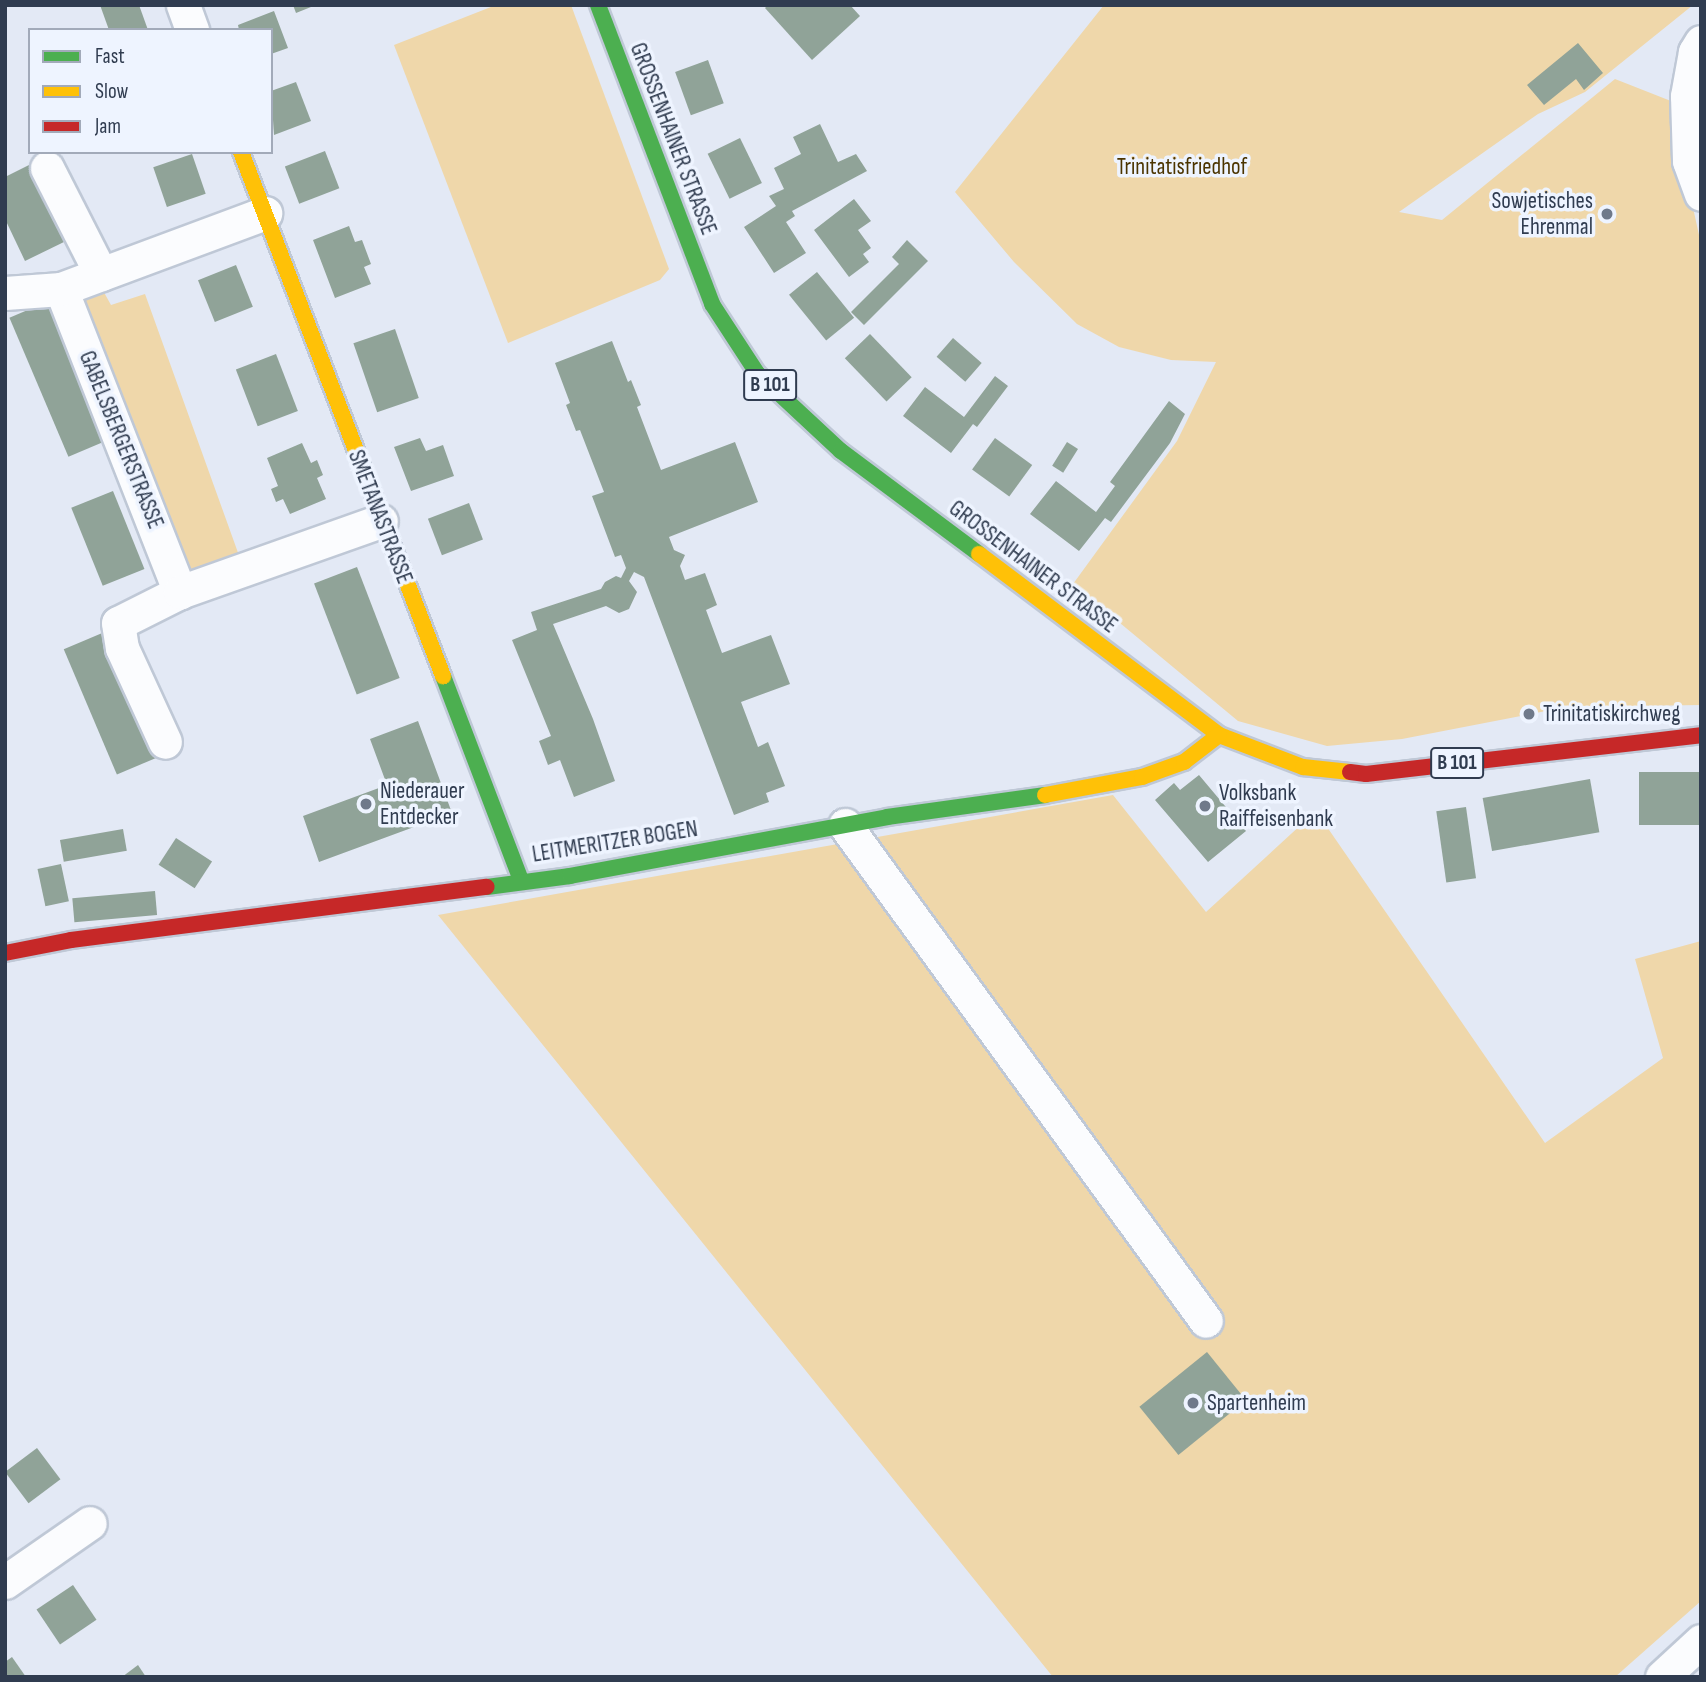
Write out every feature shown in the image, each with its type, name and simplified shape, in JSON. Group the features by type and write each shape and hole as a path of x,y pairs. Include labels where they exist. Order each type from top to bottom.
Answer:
{"street":[{"path":"183,5 191,28"},
{"name":"GROSSENHAINER STRASSE","path":"598,5 712,304 757,373 841,451 1219,735 1303,767 1366,774 1701,736"},
{"path":"1701,42 1695,52 1687,96 1689,161 1701,194"},
{"name":"SMETANASTRASSE","path":"242,154 521,880"},
{"path":"47,168 101,274"},
{"path":"5,293 61,289 265,213"},
{"name":"GABELSBERGERSTRASSE","path":"61,289 180,592"},
{"path":"165,742 122,648 118,623 180,592 381,521"},
{"name":"LEITMERITZER BOGEN","path":"5,953 71,940 521,880 570,876 845,825 1093,788 1142,777 1184,762 1219,735"},
{"path":"845,825 1206,1321"},
{"path":"5,1582 90,1522"},
{"path":"1661,1677 1701,1641"}],"green space":[{"path":"496,5 571,5 669,269 660,280 508,343 394,45"},
{"name":"Trinitatisfriedhof","path":"1104,5 1693,5 1585,92 1538,114 1399,212 1442,220 1615,79 1676,103 1684,167 1701,244 1701,705 1567,707 1402,739 1327,746 1238,721 1073,584 1177,441 1216,362 1171,360 1119,347 1077,324 1014,262 955,192"},
{"path":"101,287 111,305 145,294 241,561 205,573 190,570 179,554 81,310 86,296"},
{"path":"1113,795 1206,912 1316,811 1545,1143 1663,1058 1635,959 1701,941 1701,1601 1615,1677 1053,1677 438,915"}],"building":[{"path":"100,5 139,5 147,28 108,28"},
{"path":"293,5 316,5 296,13"},
{"path":"768,5 850,5 860,16 812,60 765,8"},
{"path":"274,11 288,48 273,53 273,28 239,28 238,25"},
{"path":"1578,43 1603,73 1584,90 1576,79 1544,105 1527,85"},
{"path":"708,60 724,103 691,115 675,72"},
{"path":"296,82 311,121 274,135 273,90"},
{"path":"820,124 838,162 856,154 867,171 792,211 795,216 786,222 806,253 774,273 744,227 776,206 769,196 784,189 774,168 801,154 793,137"},
{"path":"740,138 762,183 730,199 708,154"},
{"path":"325,151 339,188 299,204 285,166"},
{"path":"192,154 206,194 167,207 153,167"},
{"path":"29,165 66,241 25,261 5,219 5,177"},
{"path":"854,199 871,221 858,230 871,248 863,254 869,262 849,277 814,230"},
{"path":"349,226 355,242 362,240 371,264 364,267 371,284 335,298 313,240"},
{"path":"907,240 928,261 864,325 851,312 899,264 892,257"},
{"path":"236,265 253,307 215,322 198,280"},
{"path":"817,272 854,318 826,341 789,295"},
{"path":"49,301 108,440 68,457 9,318"},
{"path":"395,329 419,398 377,412 353,343"},
{"path":"870,334 912,377 887,401 845,358"},
{"path":"953,338 982,363 965,382 937,357"},
{"path":"612,341 628,382 631,380 641,405 637,407 661,470 735,442 758,502 669,537 674,550 685,555 680,566 685,580 705,573 717,605 706,610 722,653 771,635 790,684 741,702 758,747 768,742 785,786 766,793 769,802 734,815 644,577 634,572 629,581 637,592 629,609 619,613 606,606 553,624 593,719 615,781 574,797 560,760 548,765 539,741 551,736 512,640 537,630 531,612 601,589 605,582 616,576 621,578 626,568 621,555 615,557 592,496 604,492 580,430 576,431 566,405 570,403 555,363"},
{"path":"276,354 298,411 258,426 236,369"},
{"path":"995,376 1008,386 977,427 973,424 951,453 903,416 925,387 964,417"},
{"path":"1169,401 1185,414 1170,443 1111,522 1105,518 1079,551 1030,514 1056,481 1096,512 1115,486 1110,482"},
{"path":"420,438 426,451 443,445 454,476 411,491 394,447"},
{"path":"995,438 1032,465 1009,497 972,470"},
{"path":"1067,442 1078,449 1063,473 1052,466"},
{"path":"302,443 311,463 317,460 323,475 317,478 326,499 290,514 283,499 276,502 271,489 278,486 267,458"},
{"path":"113,491 144,569 103,586 71,508"},
{"path":"469,503 483,539 442,555 428,519"},
{"path":"357,567 400,678 357,695 314,583"},
{"path":"107,631 160,756 117,775 64,649"},
{"path":"418,721 452,813 319,862 303,816 387,785 370,739"},
{"path":"1639,772 1701,772 1701,825 1639,825"},
{"path":"1199,775 1246,831 1208,862 1155,800 1174,783 1180,790"},
{"path":"1590,779 1599,832 1492,851 1483,798"},
{"path":"1466,807 1476,878 1446,882 1436,811"},
{"path":"123,829 127,851 64,862 60,840"},
{"path":"176,838 212,861 195,888 159,865"},
{"path":"61,864 69,901 45,906 38,869"},
{"path":"155,891 157,915 74,922 72,898"},
{"name":"Spartenheim","path":"1207,1352 1246,1400 1178,1455 1139,1407"},
{"path":"37,1448 60,1479 29,1503 5,1472"},
{"path":"73,1585 96,1620 60,1644 37,1610"},
{"path":"12,1657 26,1677 5,1677 5,1662"},
{"path":"138,1665 146,1677 122,1677"}],"traffic: fast":[{"path":"598,5 712,304 757,373 841,451 979,554"},
{"path":"443,676 521,880"},
{"path":"487,887 570,876 887,817 1045,795"}],"traffic: slow":[{"path":"242,154 443,676"},
{"path":"979,554 1219,735 1303,767 1350,772"},
{"path":"1045,795 1142,777 1184,762 1219,735"}],"traffic: jam":[{"path":"1350,772 1366,774 1701,735"},
{"path":"5,953 71,940 487,887"}],"place":[{"name":"Sowjetisches Ehrenmal","path":"1607,214"},
{"name":"Trinitatiskirchweg","path":"1529,714"},
{"name":"Niederauer Entdecker","path":"366,804"},
{"name":"Volksbank Raiffeisenbank","path":"1205,806"},
{"name":"Spartenheim","path":"1193,1403"}]}
